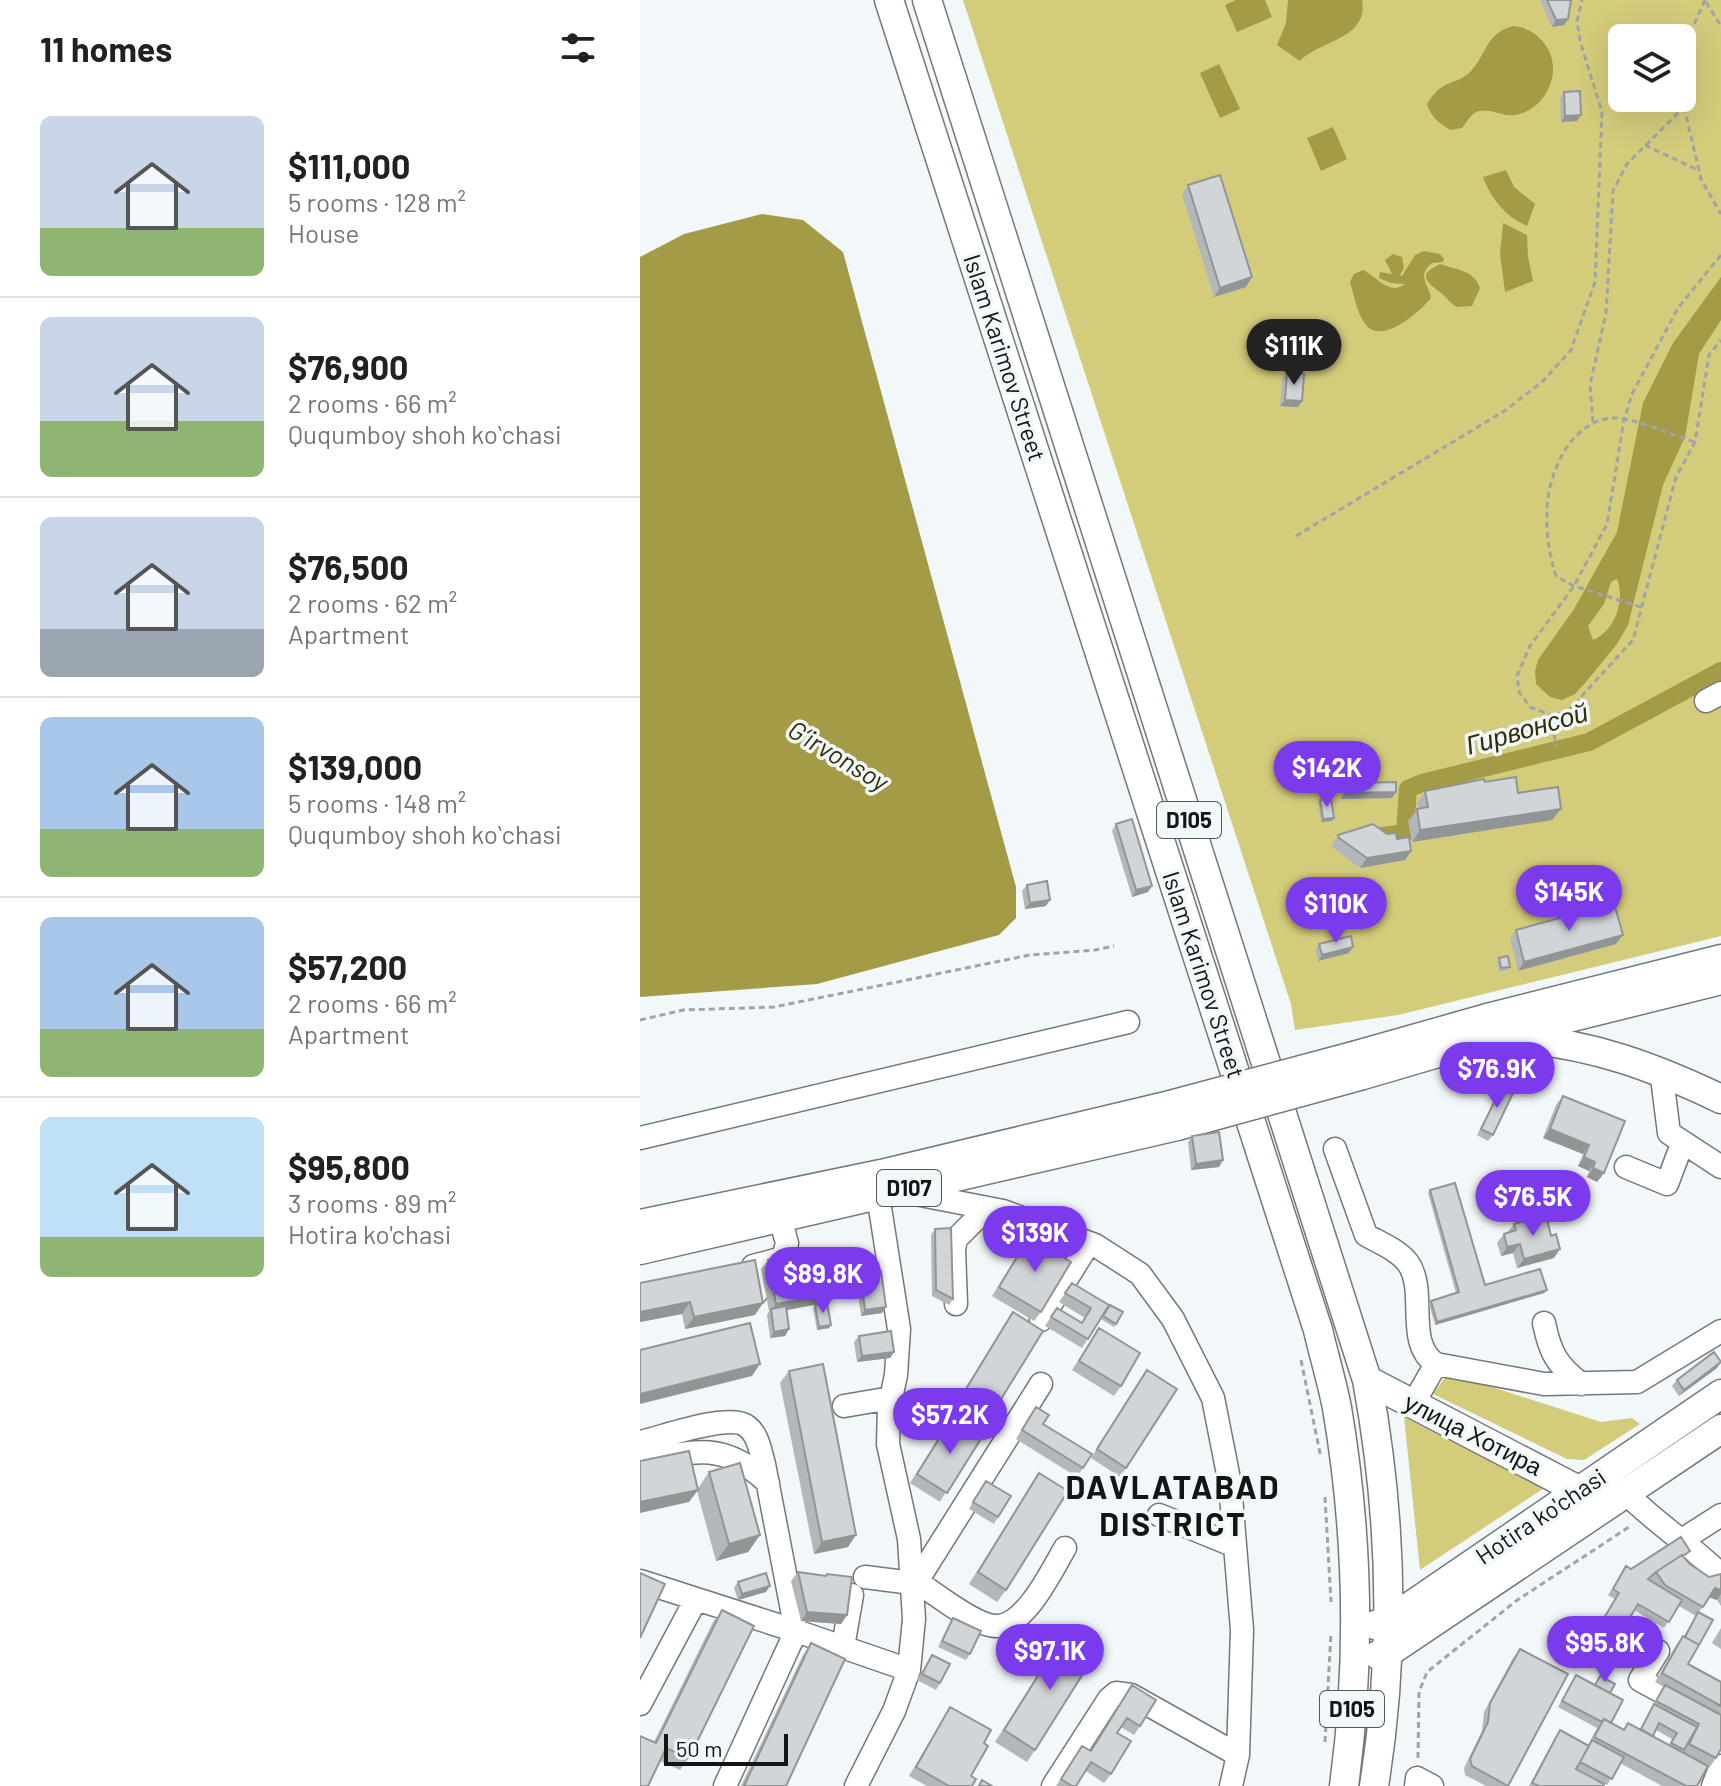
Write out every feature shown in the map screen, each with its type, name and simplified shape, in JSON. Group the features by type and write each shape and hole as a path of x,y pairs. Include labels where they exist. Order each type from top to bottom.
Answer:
{"main road":[{"name":"Islam Karimov Street","path":"889,0 959,248 1318,1330 1342,1441 1352,1556 1343,1632 1355,1662 1344,1786"},
{"name":"Islam Karimov Street","path":"927,0 1367,1380 1384,1497 1390,1620 1374,1786"},
{"name":"D107","path":"1360,1065 1491,1017 1721,959"},
{"name":"D107","path":"640,1250 888,1193 1360,1065 1496,1036 1721,980"},
{"path":"1496,1036 1548,1040 1587,1048 1661,1070 1721,1099"},
{"name":"D107","path":"640,1224 1174,1116"},
{"name":"улица Хотира","path":"1367,1380 1580,1491"},
{"name":"Hotira ko'chasi","path":"1343,1632 1390,1620 1721,1394"},
{"name":"Hotira ko'chasi","path":"1355,1662 1389,1652 1721,1429"}],"street":[{"path":"640,1138 1128,1022"},
{"path":"1661,1070 1669,1133 1721,1167"},
{"path":"1626,1167 1667,1184 1682,1144"},
{"path":"1335,1149 1366,1235 1400,1254 1411,1266 1421,1348 1426,1357 1436,1364 1544,1384 1637,1382 1721,1331"},
{"path":"856,1786 894,1711 909,1670 914,1619 909,1539 888,1444 899,1329 888,1193 1003,1211 1089,1243 1140,1274 1173,1319 1213,1398 1230,1484 1242,1630 1238,1755 1231,1786"},
{"path":"956,1304 956,1239 987,1208"},
{"path":"759,1306 753,1266 783,1258 787,1243 780,1218"},
{"path":"1041,1320 1089,1243"},
{"path":"1544,1323 1547,1339 1560,1367 1581,1384"},
{"path":"1697,1346 1721,1360"},
{"path":"1413,1404 1436,1364"},
{"path":"913,1584 1041,1384"},
{"path":"844,1406 891,1398"},
{"path":"640,1442 725,1421 742,1423 758,1441 796,1631 725,1786"},
{"path":"640,1463 690,1451 710,1451 742,1462 768,1483"},
{"path":"1626,1493 1647,1515 1682,1540 1721,1575"},
{"path":"1159,1515 1235,1546"},
{"path":"1682,1540 1721,1515"},
{"path":"843,1647 858,1586 913,1584 978,1621 997,1627 1015,1622 1041,1588 1065,1548"},
{"path":"640,1581 909,1670"},
{"path":"640,1704 695,1601"},
{"path":"1658,1651 1640,1680 1721,1724"},
{"path":"1053,1786 1109,1699 1116,1693 1131,1695 1238,1755"},
{"path":"1713,1786 1721,1766"}],"path":[{"path":"1296,536 1506,410 1543,381 1571,350 1595,282 1602,112 1580,41 1577,21 1582,0"},
{"path":"1705,0 1721,26"},
{"path":"1694,24 1705,0"},
{"path":"1593,422 1590,385 1606,313 1613,191 1627,164 1679,112"},
{"path":"1685,112 1701,179 1721,214"},
{"path":"1645,145 1700,171"},
{"path":"1721,255 1678,308 1632,394 1624,420 1607,524 1574,586 1530,646 1517,676 1519,692 1530,707 1551,715 1568,711 1633,640 1676,477 1695,442 1709,355 1721,340"},
{"path":"1642,607 1574,586 1556,576 1548,551 1546,507 1555,469 1573,438 1593,422 1614,418 1695,442"},
{"path":"1551,715 1556,747"},
{"path":"640,1020 683,1010 774,1007 1030,955 1114,946"},
{"path":"1300,1354 1320,1458"},
{"path":"1324,1487 1331,1604"},
{"path":"1422,1783 1419,1692 1427,1672 1516,1601 1647,1515"},
{"path":"1325,1749 1343,1632"}],"shaded area":[{"path":"963,0 1721,0 1721,936 1398,1015 1295,1030 1291,1004"},
{"path":"1448,1373 1601,1422 1632,1418 1640,1424 1584,1460 1567,1459 1433,1394"},
{"path":"1404,1417 1544,1488 1420,1570"}],"water":[{"path":"1236,0 1265,0 1272,17 1237,32 1225,5"},
{"path":"1288,0 1362,0 1362,13 1351,31 1300,61 1277,45 1286,23"},
{"path":"1513,26 1534,33 1550,53 1552,76 1544,97 1526,112 1515,115 1479,111 1462,128 1450,130 1436,119 1427,104 1444,85 1466,76 1492,39"},
{"path":"1219,64 1240,109 1220,118 1200,73"},
{"path":"1333,127 1347,159 1321,171 1307,138"},
{"path":"1506,170 1514,187 1535,204 1527,226 1512,218 1500,206 1483,177"},
{"name":"G‘irvonsoy","path":"762,214 803,220 843,252 1016,887 1016,918 999,935 817,984 640,997 640,257 684,234"},
{"path":"1503,223 1527,235 1533,281 1505,292 1500,254"},
{"path":"1424,251 1440,254 1444,259 1443,262 1432,263 1425,272 1431,298 1391,329 1373,330 1363,321 1358,310 1350,282 1354,274 1363,270 1388,287 1399,287 1405,284 1379,278 1380,272 1392,274 1385,260 1393,254 1402,257 1402,276 1415,255"},
{"path":"1440,264 1474,278 1480,288 1472,306 1457,307 1428,282 1428,272"},
{"path":"1721,277 1721,320 1699,354 1685,437 1663,485 1628,625 1617,644 1575,694 1562,700 1550,697 1536,684 1538,660 1574,609 1617,532 1643,403 1673,343","holes":["1617,579 1619,605 1612,623 1593,640 1588,626 1604,604 1611,582"]}],"building":[{"path":"1547,0 1571,0 1568,19 1556,20"},
{"path":"1580,91 1581,115 1565,116 1564,92"},
{"path":"1220,175 1252,277 1220,288 1188,185"},
{"path":"1287,373 1304,374 1302,401 1285,400"},
{"path":"1516,777 1518,793 1558,787 1561,809 1420,830 1417,809 1428,807 1425,791 1484,779 1485,782"},
{"path":"1396,782 1396,792 1345,793 1345,783"},
{"path":"1331,798 1334,818 1323,819 1320,800"},
{"path":"1132,819 1152,886 1136,890 1116,824"},
{"path":"1373,824 1387,834 1396,833 1397,839 1409,837 1411,851 1367,858 1339,838 1338,835"},
{"path":"1047,881 1050,900 1030,903 1027,885"},
{"path":"1614,903 1623,935 1524,962 1516,930"},
{"path":"1351,936 1353,947 1322,955 1319,944"},
{"path":"1508,956 1510,967 1501,968 1499,958"},
{"path":"1502,1086 1514,1091 1493,1135 1481,1129"},
{"path":"1563,1096 1625,1121 1604,1173 1593,1168 1595,1162 1584,1157 1589,1145 1550,1129"},
{"path":"1219,1132 1223,1160 1196,1164 1192,1136"},
{"path":"1455,1183 1485,1285 1540,1269 1547,1290 1437,1322 1431,1301 1459,1292 1430,1190"},
{"path":"1546,1215 1551,1236 1556,1234 1560,1249 1524,1259 1520,1244 1507,1247 1504,1234 1516,1230 1514,1224"},
{"path":"951,1228 953,1299 936,1290 935,1229"},
{"path":"1029,1237 1071,1262 1041,1312 999,1287"},
{"path":"827,1248 836,1293 776,1304 768,1260"},
{"path":"755,1260 763,1303 694,1317 690,1302 640,1312 640,1283"},
{"path":"881,1271 886,1307 865,1310 860,1274"},
{"path":"1072,1283 1109,1305 1088,1339 1051,1317 1057,1308 1082,1323 1091,1308 1065,1293"},
{"path":"827,1303 831,1325 819,1327 815,1305"},
{"path":"1110,1305 1123,1312 1116,1324 1103,1316"},
{"path":"786,1306 789,1329 774,1332 771,1309"},
{"path":"1013,1312 1043,1331 982,1430 952,1412"},
{"path":"750,1323 760,1364 640,1394 640,1350"},
{"path":"1099,1328 1140,1353 1121,1386 1079,1361"},
{"path":"891,1331 894,1352 862,1356 859,1336"},
{"path":"1714,1352 1721,1362 1684,1390 1677,1380"},
{"path":"823,1364 856,1535 822,1542 789,1371"},
{"path":"1147,1370 1177,1389 1126,1468 1097,1449"},
{"path":"1036,1407 1049,1415 1043,1424 1092,1454 1083,1468 1022,1430"},
{"path":"952,1418 982,1437 947,1493 917,1474"},
{"path":"689,1451 698,1490 640,1502 640,1461"},
{"path":"740,1463 760,1535 729,1544 709,1472"},
{"path":"1039,1473 1068,1491 1006,1590 978,1572"},
{"path":"986,1481 1011,1496 998,1517 973,1502"},
{"path":"1681,1537 1690,1551 1648,1579 1682,1600 1669,1622 1638,1604 1620,1634 1601,1623 1619,1593 1613,1589 1626,1566 1631,1569"},
{"path":"1682,1555 1709,1577 1721,1574 1721,1590 1715,1588 1703,1607 1665,1585 1656,1572"},
{"path":"798,1572 852,1577 847,1615 807,1612"},
{"path":"640,1573 665,1584 640,1638"},
{"path":"766,1573 770,1586 742,1594 738,1582"},
{"path":"722,1610 754,1626 689,1758 666,1748 648,1786 640,1786 640,1736 656,1743"},
{"path":"1698,1612 1713,1620 1699,1645 1685,1637"},
{"path":"953,1618 981,1631 970,1654 942,1641"},
{"path":"1064,1634 1096,1653 1035,1750 1004,1730"},
{"path":"1683,1636 1699,1645 1688,1664 1721,1682 1721,1706 1662,1673"},
{"path":"811,1643 845,1659 786,1786 744,1786"},
{"path":"1520,1649 1568,1674 1508,1786 1472,1766 1470,1759 1488,1722 1490,1703"},
{"path":"932,1655 950,1664 940,1683 922,1674"},
{"path":"1576,1675 1623,1700 1611,1723 1604,1719 1602,1722 1562,1701"},
{"path":"1600,1676 1615,1684 1610,1693 1595,1685"},
{"path":"1132,1685 1156,1700 1140,1726 1127,1718 1117,1733 1131,1741 1111,1774 1091,1762 1076,1786 1061,1779 1082,1746 1091,1751"},
{"path":"1665,1685 1721,1715 1721,1749 1716,1758 1689,1744 1699,1724 1656,1701"},
{"path":"1654,1704 1697,1727 1684,1750 1671,1743 1677,1733 1659,1723 1653,1736 1641,1729"},
{"path":"950,1707 991,1730 984,1743 988,1746 971,1776 976,1779 972,1786 949,1786 916,1767"},
{"path":"1604,1719 1624,1730 1628,1723 1708,1766 1697,1786 1686,1786 1594,1737"},
{"path":"1560,1730 1589,1746 1576,1769 1603,1786 1539,1786 1532,1783"},
{"path":"1592,1740 1624,1757 1612,1779 1580,1762"}],"waterway":[{"name":"Гирвонсой","path":"1376,837 1405,833 1408,789 1589,742 1721,671"}],"district":[{"name":"DAVLATABAD DISTRICT","path":"1173,1506"}]}
